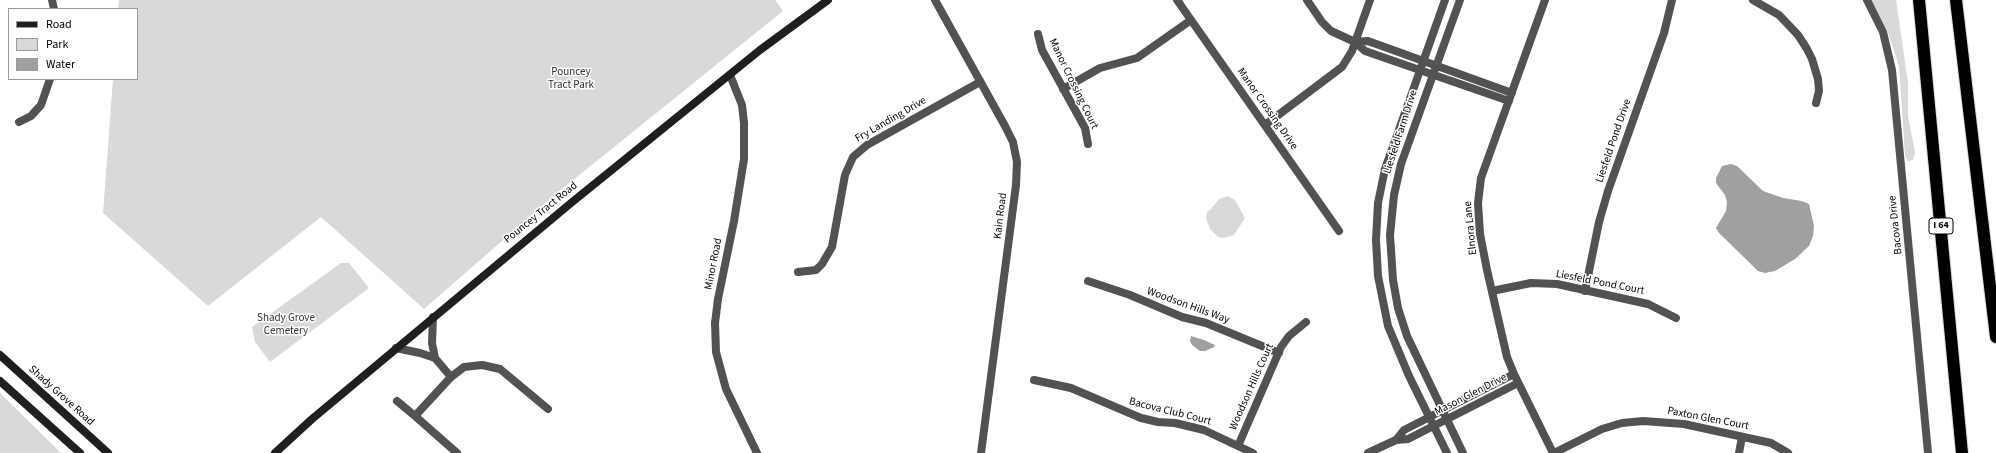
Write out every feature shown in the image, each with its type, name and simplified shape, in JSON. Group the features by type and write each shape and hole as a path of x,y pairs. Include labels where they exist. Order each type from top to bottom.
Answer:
{"highway":[{"name":"I 64","path":"1919,0 1962,453"},
{"path":"1956,0 1996,337"}],"main road":[{"name":"Pouncey Tract Road","path":"275,453 312,419 433,317 730,75 828,0"},
{"name":"Shady Grove Road","path":"0,355 108,453"},
{"path":"0,380 80,453"}],"street":[{"name":"Kain Road","path":"934,0 1012,142 1017,170 981,453"},
{"name":"Manor Crossing Drive","path":"1177,0 1339,231"},
{"path":"1307,0 1322,22 1331,30 1355,42 1366,51 1420,70 1434,70 1510,97"},
{"path":"1265,125 1342,67 1348,60 1370,0"},
{"name":"Liesfeld Farm Drive","path":"1446,0 1385,169 1377,215 1376,258 1388,326 1409,376 1447,453"},
{"name":"Liesfeld Farm Drive","path":"1460,0 1401,164 1392,207 1390,249 1393,280 1402,323 1415,354 1463,453"},
{"name":"Elnora Lane","path":"1545,0 1481,178 1478,204 1480,234 1503,342 1518,383 1554,453"},
{"name":"Liesfeld Pond Drive","path":"1585,291 1599,222 1608,191 1664,33 1672,0"},
{"path":"1753,0 1779,15 1798,35 1807,49 1812,59 1818,79 1819,91 1816,103"},
{"name":"Bacova Drive","path":"1867,0 1882,32 1892,70 1928,453"},
{"path":"1063,89 1100,68 1138,58 1191,20"},
{"name":"Manor Crossing Court","path":"1038,34 1042,50 1085,128 1088,144"},
{"path":"1355,42 1368,41 1423,61 1434,70"},
{"name":"Minor Road","path":"730,75 742,105 744,123 744,159 734,221 718,299 715,323 716,352 726,389 757,453"},
{"path":"19,122 31,116 40,105 50,80"},
{"name":"Fry Landing Drive","path":"798,272 816,270 822,264 832,247 845,174 853,157 867,145 980,82"},
{"name":"Woodson Hills Way","path":"1088,281 1182,317 1206,323 1279,353"},
{"name":"Liesfeld Pond Court","path":"1492,291 1531,283 1557,284 1648,304 1676,318"},
{"path":"433,317 432,343 435,358 451,377"},
{"name":"Woodson Hills Court","path":"1238,446 1279,353 1289,336 1306,322"},
{"path":"396,348 435,358"},
{"path":"415,416 451,377 464,367 482,365 500,369 548,409"},
{"name":"Mason Glen Drive","path":"1429,416 1514,374"},
{"name":"Bacova Club Court","path":"1034,380 1071,388 1141,418 1158,422 1175,423 1204,430 1253,453"},
{"name":"Mason Glen Drive","path":"1434,426 1518,383"},
{"path":"397,400 457,453"},
{"path":"1396,440 1404,430 1429,416"},
{"name":"Paxton Glen Court","path":"1554,453 1602,428 1643,421 1684,424 1771,443 1788,453"},
{"path":"1368,453 1396,440 1408,439 1434,426"},
{"path":"1739,453 1742,437"}],"green space":[{"name":"Pouncey Tract Park","path":"119,0 775,0 783,11 557,193 424,309 321,217 208,306 103,213 113,80 138,80 138,8 118,8"},
{"path":"1871,0 1896,0 1908,83 1908,116 1915,152 1913,160 1907,161 1905,155 1899,66 1887,30"},
{"path":"1228,196 1235,200 1245,218 1234,235 1224,238 1218,237 1210,229 1206,218 1207,212 1219,199"},
{"name":"Shady Grove Cemetery","path":"341,263 349,263 369,288 270,362 255,342 252,327"},
{"path":"0,393 61,453 0,453"}],"water":[{"path":"1731,164 1737,166 1763,191 1783,198 1802,201 1809,204 1814,226 1813,236 1809,246 1795,259 1775,271 1765,273 1758,271 1719,233 1716,228 1726,211 1727,202 1725,195 1716,183 1716,178 1722,166"},
{"path":"1191,336 1215,345 1214,347 1205,351 1200,351 1192,345 1190,341"}]}
